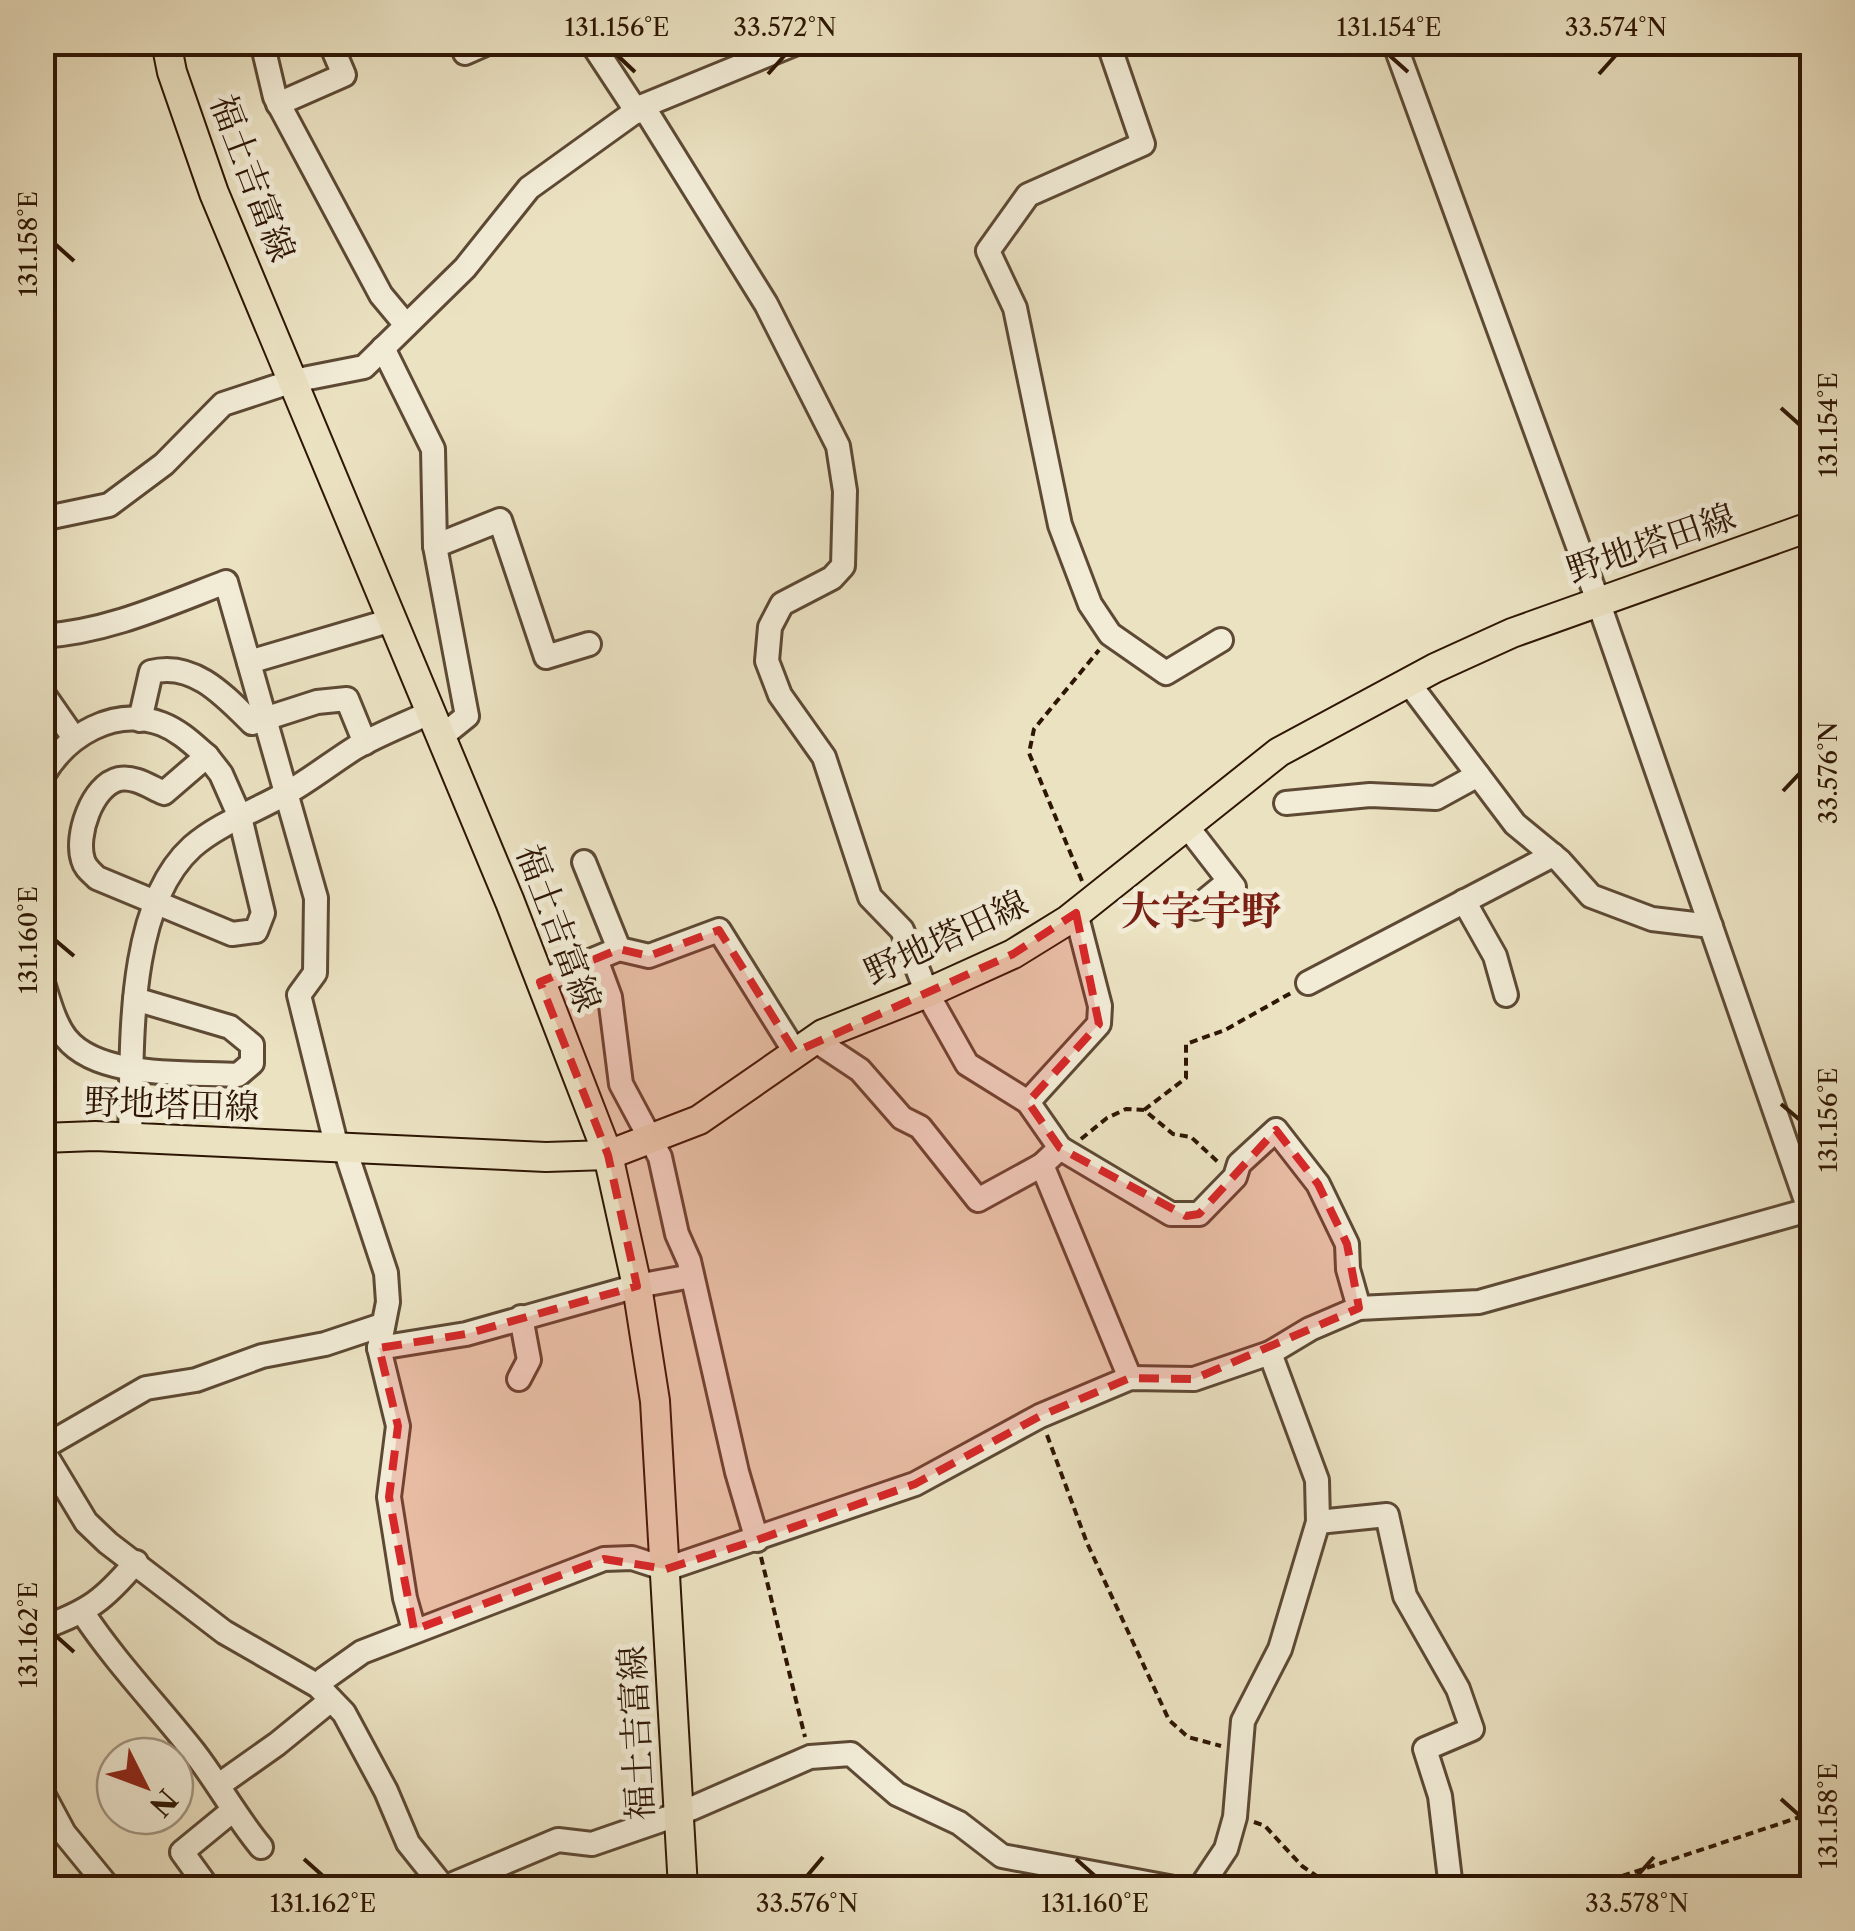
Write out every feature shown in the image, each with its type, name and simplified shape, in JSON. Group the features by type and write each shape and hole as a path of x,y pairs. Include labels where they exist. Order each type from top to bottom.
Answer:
{"main road":[{"name":"福土吉富線","path":"166,42 172,72 214,194 436,725 608,1155 638,1286 654,1401 682,1888"},
{"name":"野地塔田線","path":"42,1138 130,1138 546,1157 608,1155 650,1141 699,1120 805,1046 1012,954 1084,907 1279,752 1408,682 1512,633 1812,526"}],"street":[{"path":"262,42 278,104 381,295 406,326"},
{"path":"278,104 344,75 330,42"},
{"path":"465,54 490,42"},
{"path":"591,42 640,109 766,304 838,446 845,492 844,566 832,578 782,604 770,627 767,661 780,695 824,758 870,897 902,930 927,993 967,1064 1028,1102 1063,1150 1171,1214 1199,1214 1235,1178 1239,1164 1276,1130 1318,1184 1346,1244 1358,1308"},
{"path":"42,518 108,505 164,464 223,404 293,381 364,367 465,268 528,188 640,109 799,42"},
{"path":"1108,42 1142,144 1028,195 988,251 1015,308 1060,525 1090,604 1110,634 1166,673 1221,640"},
{"path":"219,1785 277,1744 362,1652 604,1559 632,1558 666,1569 757,1540 915,1484 1040,1416 1130,1378 1194,1379 1270,1353 1310,1329 1358,1308 1479,1302 1812,1212 1598,601 1394,42"},
{"path":"130,1138 136,978 156,902 173,870 193,846 365,743 467,716 435,546 433,449 383,348"},
{"path":"435,546 500,520 546,657 589,644"},
{"path":"42,636 116,623 226,582 316,898 315,973 299,996 341,1149 386,1273 388,1302 381,1336 398,1426 389,1498 414,1630"},
{"path":"249,662 392,620"},
{"path":"140,720 151,672 171,666 198,677 252,723 317,702 347,700 365,743"},
{"path":"1408,682 1515,824 1553,854 1591,896 1652,919 1711,926"},
{"path":"42,692 74,738"},
{"path":"42,777 52,760 74,738 102,723 140,720 160,723 182,734 207,756 221,774 240,817 263,913 256,931 232,934 97,878 84,865 80,849 89,810 101,790 115,780 132,779 164,793 207,756"},
{"path":"1286,804 1370,795 1436,798 1478,774"},
{"path":"1186,825 1232,884 1196,908"},
{"path":"1308,983 1553,854"},
{"path":"584,862 619,950"},
{"path":"1464,901 1495,956 1506,995"},
{"path":"1028,1102 1099,1024 1100,1006 1084,907"},
{"path":"540,982 619,950 650,956 718,930 805,1046 860,1070 902,1118 920,1127 978,1200 1063,1150"},
{"path":"596,959 610,996 622,1084 660,1156 676,1234 692,1276 737,1472 757,1540"},
{"path":"42,980 47,1009 62,1034 77,1050 100,1062 238,1075 252,1063 252,1045 230,1028 135,999"},
{"path":"1042,1165 1130,1378"},
{"path":"692,1276 638,1286 466,1334 381,1336 262,1356 196,1380 146,1388 42,1448 86,1522 224,1632 327,1690 344,1713 386,1791 408,1843 444,1888 558,1840 592,1844 679,1814 810,1757 851,1754 897,1794 959,1823 1002,1856 1174,1888"},
{"path":"519,1379 529,1360 521,1317"},
{"path":"1200,1888 1226,1849 1235,1817 1243,1721 1280,1649 1318,1522 1317,1480 1270,1353"},
{"path":"1318,1522 1386,1515 1406,1596 1458,1689 1472,1729 1425,1748 1440,1796 1451,1888"},
{"path":"42,1628 82,1613 116,1586 136,1562"},
{"path":"82,1613 113,1658 219,1785 232,1810 261,1847"},
{"path":"42,1792 64,1833 109,1888"},
{"path":"208,1888 182,1852 232,1810"}],"path":[{"path":"1084,907 1029,753 1034,728 1084,672 1110,634"},
{"path":"1144,1110 1186,1078 1186,1044 1225,1030 1308,983"},
{"path":"1063,1150 1106,1118 1126,1109 1144,1110 1173,1134 1191,1137 1235,1178"},
{"path":"1040,1416 1087,1543 1169,1720 1188,1737 1240,1751"},
{"path":"757,1540 810,1757"},
{"path":"1572,1888 1592,1886 1812,1813"},
{"path":"1235,1817 1266,1826 1302,1866 1334,1888"}],"highlighted area":[{"path":"1076,913 1099,1024 1028,1102 1060,1148 1186,1216 1199,1214 1276,1130 1318,1184 1347,1244 1359,1308 1194,1379 1130,1378 1040,1416 915,1484 757,1540 666,1569 604,1559 414,1630 389,1497 398,1426 379,1348 466,1334 637,1286 608,1155 540,982 619,949 649,956 719,930 795,1052 1013,954"}],"district":[{"name":"大字宇野","path":"1201,910"}]}
